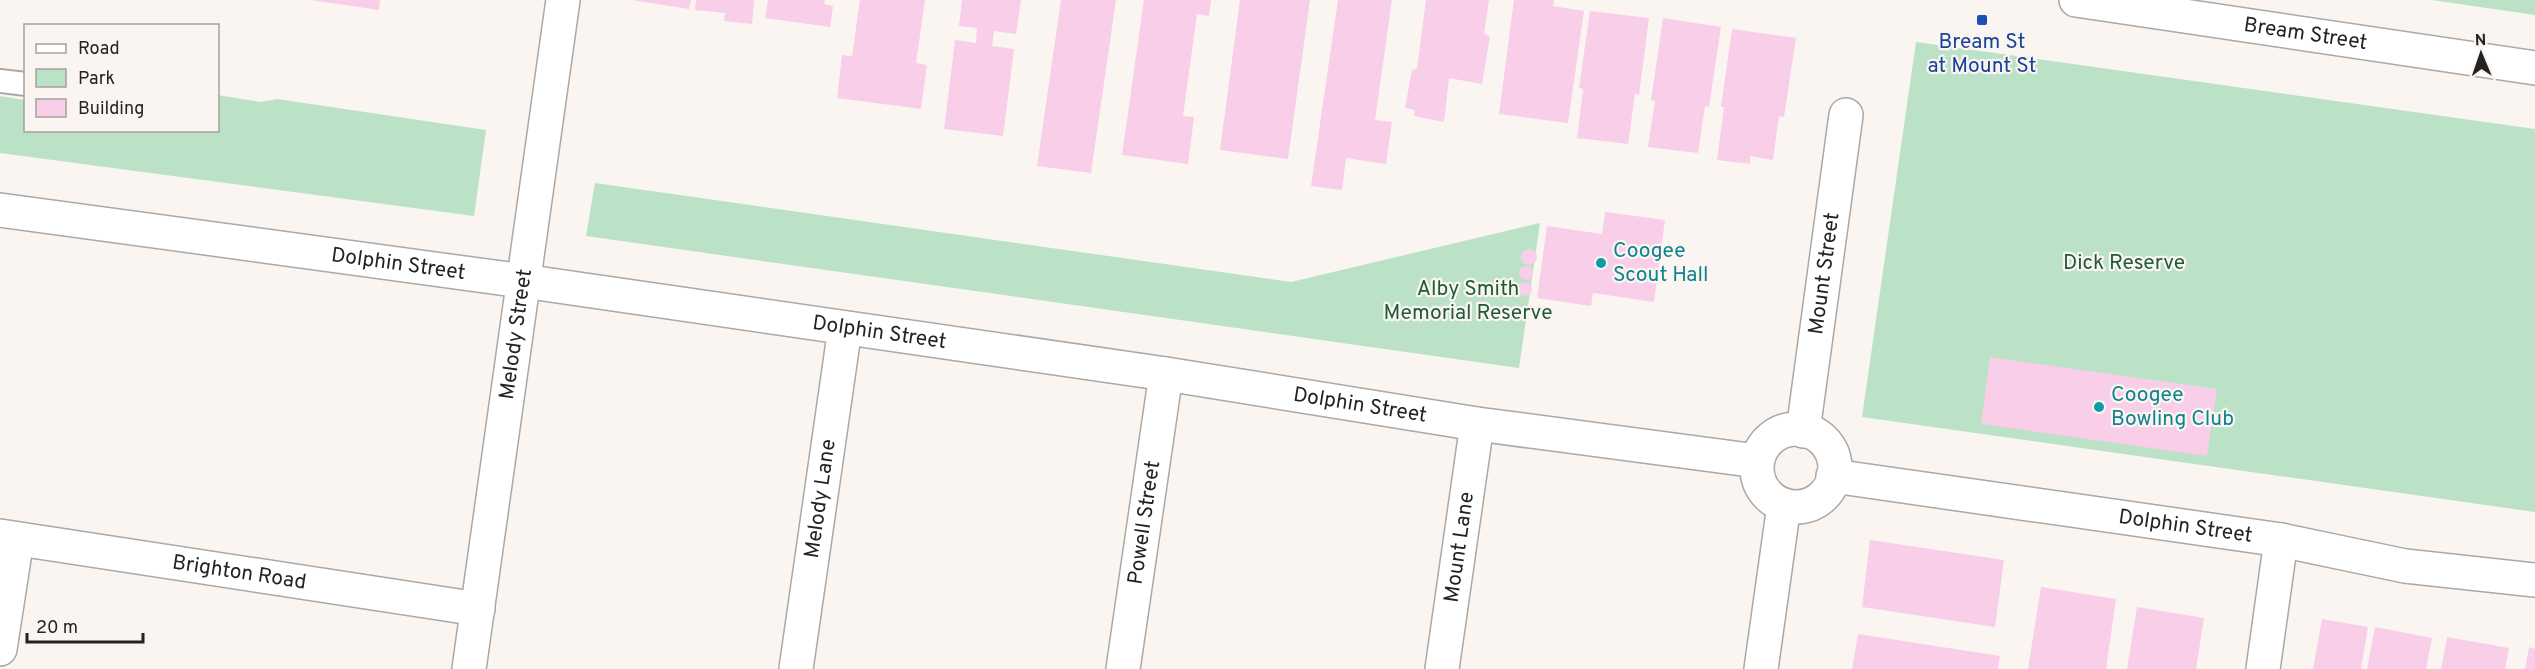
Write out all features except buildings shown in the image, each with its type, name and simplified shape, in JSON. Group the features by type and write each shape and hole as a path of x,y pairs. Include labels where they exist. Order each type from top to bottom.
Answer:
{"street":[{"name":"Melody Street","path":"469,669 562,0"},
{"name":"Bream Street","path":"2076,0 2535,68"},
{"name":"Mount Street","path":"1803,431 1846,115"},
{"name":"Dolphin Street","path":"0,210 1166,374 1477,424 1757,461"},
{"name":"Melody Lane","path":"796,669 844,328"},
{"name":"Powell Street","path":"1123,669 1166,374"},
{"name":"Mount Lane","path":"1442,669 1477,424"},
{"path":"1788,430 1803,431 1817,437 1827,447 1833,460 1833,476 1828,489 1819,500 1805,506 1784,505 1778,503 1763,489 1757,475 1757,461 1763,447 1774,436 1788,430"},
{"name":"Dolphin Street","path":"1833,476 2281,540 2405,566 2535,580"},
{"path":"1761,669 1784,505"},
{"path":"0,649 8,538"},
{"name":"Brighton Road","path":"8,538 478,609"},
{"path":"2263,669 2281,540"}],"lane":[{"path":"0,81 24,84"}],"green space":[{"path":"2432,0 2535,0 2535,15"},
{"name":"Dick Reserve","path":"1916,42 2535,129 2535,512 1862,417"},
{"path":"219,95 261,102 277,99 486,130 474,216 0,153 0,96 24,100 24,132 219,132"},
{"name":"Alby Smith Memorial Reserve","path":"595,183 1291,282 1540,223 1519,368 586,236"}],"place":[{"name":"Bream St at Mount St","path":"1982,20"},
{"name":"Coogee Scout Hall","path":"1601,263"},
{"name":"Coogee Bowling Club","path":"2099,407"}]}
